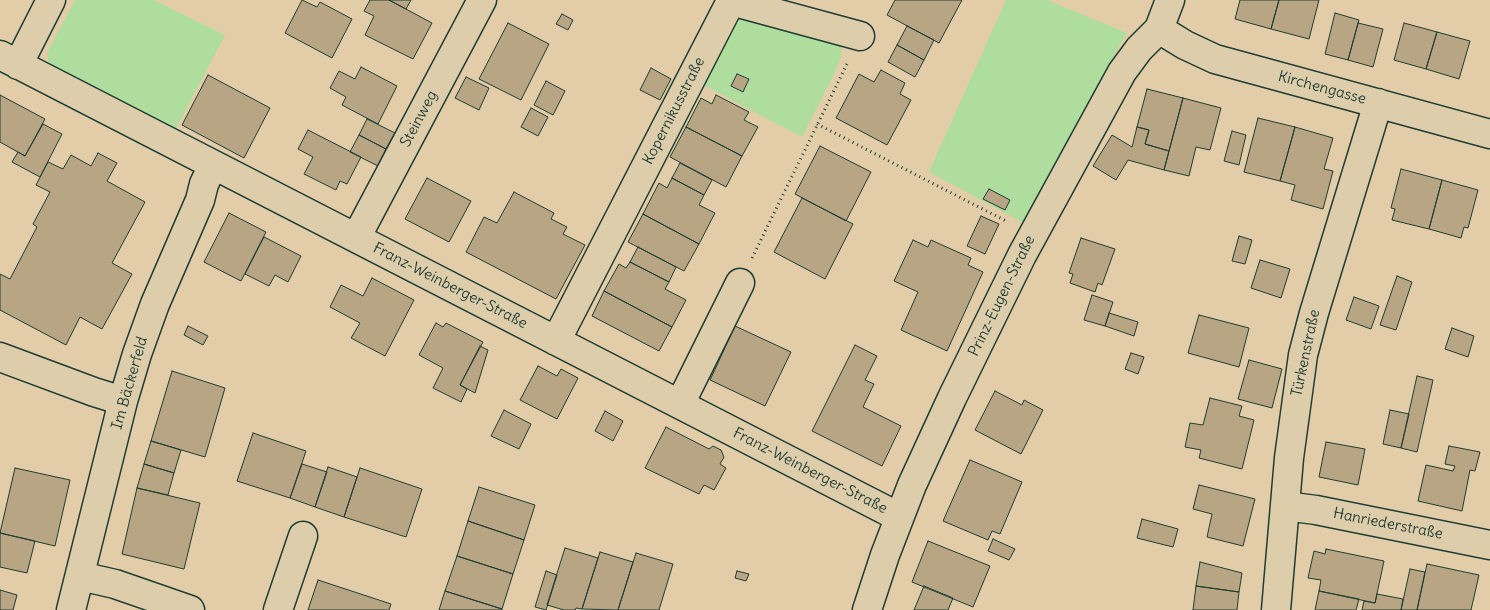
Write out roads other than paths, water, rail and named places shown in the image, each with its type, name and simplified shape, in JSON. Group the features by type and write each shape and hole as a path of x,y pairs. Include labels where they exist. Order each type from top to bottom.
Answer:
{"street":[{"path":"9,60 52,0"},
{"name":"Steinweg","path":"356,238 482,0"},
{"name":"Prinz-Eugen-Straße","path":"866,610 899,517 952,398 1033,234 1122,72 1139,49 1159,29 1170,0"},
{"name":"Kopernikusstraße","path":"556,340 731,1 860,36"},
{"name":"Kirchengasse","path":"1159,29 1185,45 1215,59 1490,134"},
{"name":"Franz-Weinberger-Straße","path":"9,60 899,517"},
{"name":"Türkenstraße","path":"1276,610 1289,458 1303,355 1378,104"},
{"name":"Im Bäckerfeld","path":"71,610 123,401 137,354 155,304 213,165"},
{"path":"680,404 740,283"},
{"path":"0,357 123,401"},
{"name":"Hanriederstraße","path":"1286,506 1316,510 1490,545"},
{"path":"278,610 303,536"},
{"path":"80,576 115,584 190,610"}]}
